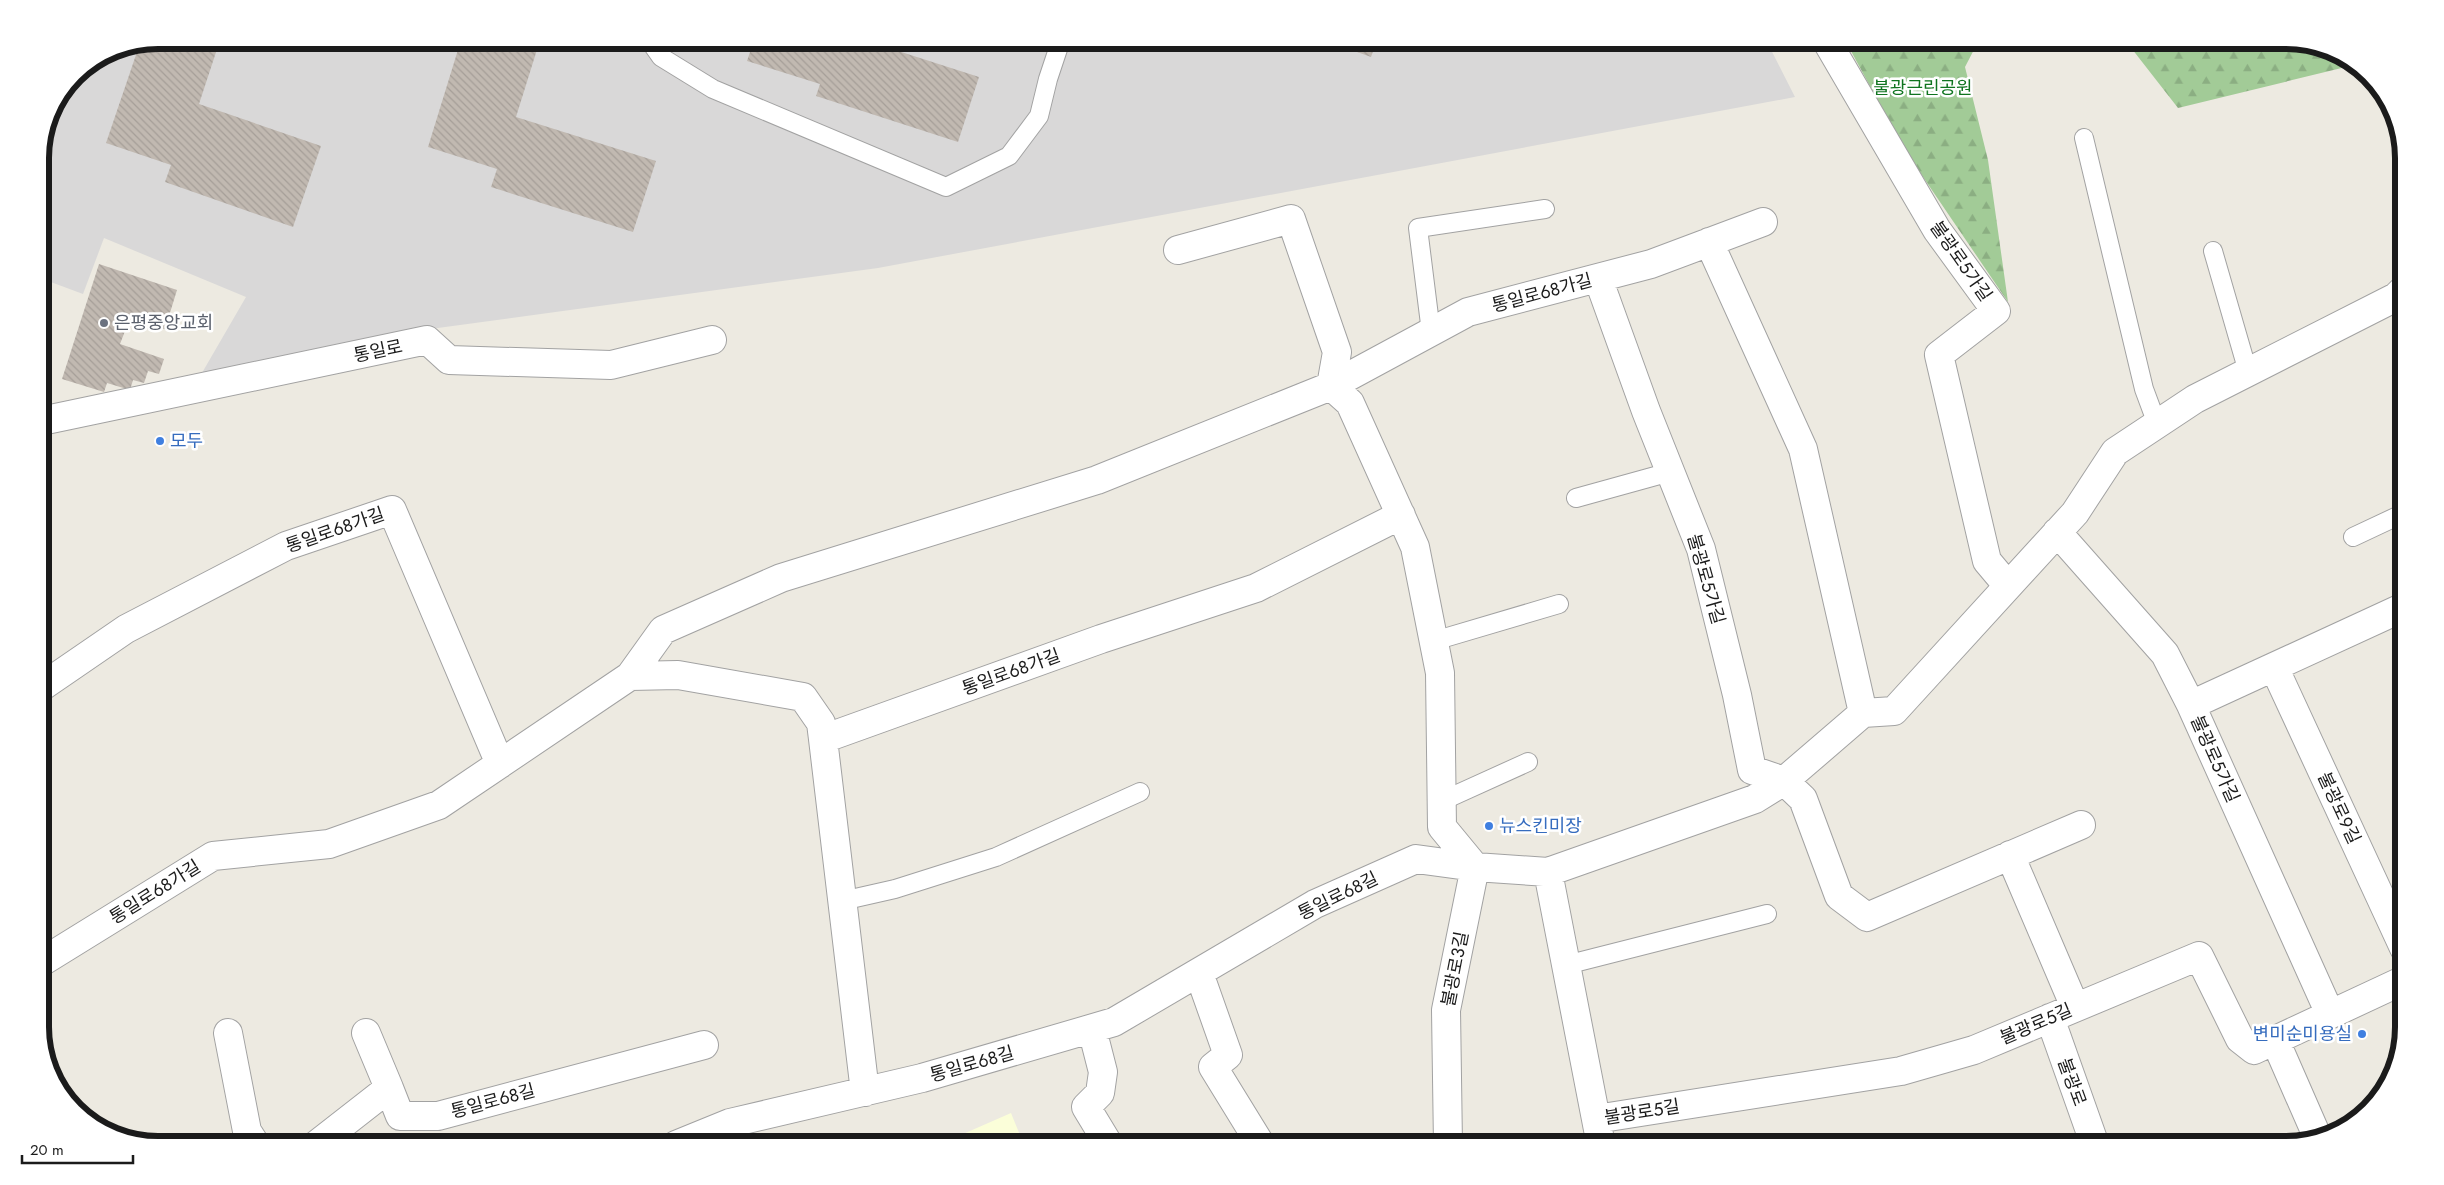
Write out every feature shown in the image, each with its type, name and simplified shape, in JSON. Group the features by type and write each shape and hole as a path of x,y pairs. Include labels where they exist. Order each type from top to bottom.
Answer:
{"street":[{"name":"불광로5가길","path":"1831,49 1937,230 1996,311 1939,355 1987,561 2008,586"},
{"path":"1178,250 1291,219 1337,352 1332,386 1350,403 1416,547 1440,673 1442,827 1475,867 1548,872 1755,799 1784,780 1863,713 1894,711 2075,513 2115,452 2195,399 2248,372 2395,304"},
{"name":"통일로68가길","path":"49,957 213,856 329,844 439,804 630,676 663,630 781,578 1097,480 1332,386 1468,312 1651,264 1763,222"},
{"path":"1709,242 1802,449 1863,713"},
{"name":"불광로5가길","path":"1598,278 1670,472 1701,549 1737,695 1752,770 1784,780 1803,799 1839,896 1867,917 2081,825"},
{"name":"통일로","path":"49,419 427,340 449,360 611,365 712,340"},
{"name":"통일로68가길","path":"49,682 126,629 286,546 392,510 500,764"},
{"name":"통일로68가길","path":"822,739 1101,639 1256,588 1401,515"},
{"name":"불광로5가길","path":"2057,532 2166,654 2191,705 2330,1014"},
{"path":"2191,705 2395,612"},
{"name":"불광로9길","path":"2274,667 2395,929"},
{"path":"630,676 678,675 803,697 821,723 865,1092"},
{"path":"2010,855 2075,1007"},
{"name":"통일로68길","path":"698,1136 730,1123 922,1078 1114,1022 1199,974 1314,904 1416,859 1475,867"},
{"name":"불광로3길","path":"1448,1136 1446,1010 1475,867"},
{"name":"불광로5길","path":"1548,872 1598,1132 1901,1071 1974,1050 2199,956 2240,1038 2254,1050 2395,984"},
{"path":"1199,974 1228,1055 1213,1067 1255,1136"},
{"name":"불광로","path":"2050,1018 2092,1136"},
{"path":"1092,1028 1103,1072 1100,1093 1086,1106 1103,1136"},
{"path":"328,1136 389,1088 366,1032"},
{"path":"228,1033 247,1131 250,1136"},
{"path":"2275,1040 2316,1133"},
{"name":"통일로68길","path":"389,1088 400,1116 438,1116 704,1045"}],"lane":[{"path":"655,49 661,57 713,89 946,187 1009,156 1039,116 1058,49"},
{"path":"2084,138 2144,389 2157,424"},
{"path":"1431,332 1418,228 1545,209"},
{"path":"2213,251 2248,372"},
{"path":"1576,498 1670,472"},
{"path":"2353,537 2395,517"},
{"path":"1434,641 1559,604"},
{"path":"1442,801 1528,762"},
{"path":"842,901 895,889 996,856 1140,792"},
{"path":"1566,965 1767,914"}],"shaded area":[{"path":"150,49 1771,49 1795,97 878,268 423,330 199,378 246,297 104,238 83,294 49,281 49,150 52,129 60,109 71,91 97,67 123,55"},
{"path":"1011,1113 1020,1136 959,1136"}],"green space":[{"name":"불광근린공원","path":"1850,49 1974,49 1965,67 1988,160 2008,302 1904,149"},
{"path":"2132,49 2301,50 2315,52 2347,67 2178,108"}],"building":[{"path":"150,49 217,49 199,104 321,146 293,227 165,182 171,165 106,143 137,51"},
{"path":"458,49 537,49 516,117 656,161 633,232 491,187 497,169 428,147"},
{"path":"751,49 892,49 979,77 958,142 816,96 820,84 747,61"},
{"path":"1349,49 1374,49 1371,57"},
{"name":"은평중앙교회","path":"99,264 177,290 165,329 130,318 120,344 164,359 159,374 148,371 144,383 133,380 130,390 107,383 104,392 62,379"}],"place":[{"name":"은평중앙교회","path":"104,323"},
{"name":"모두","path":"160,441"},
{"name":"뉴스킨미장","path":"1489,826"},
{"name":"변미순미용실","path":"2362,1034"}]}
